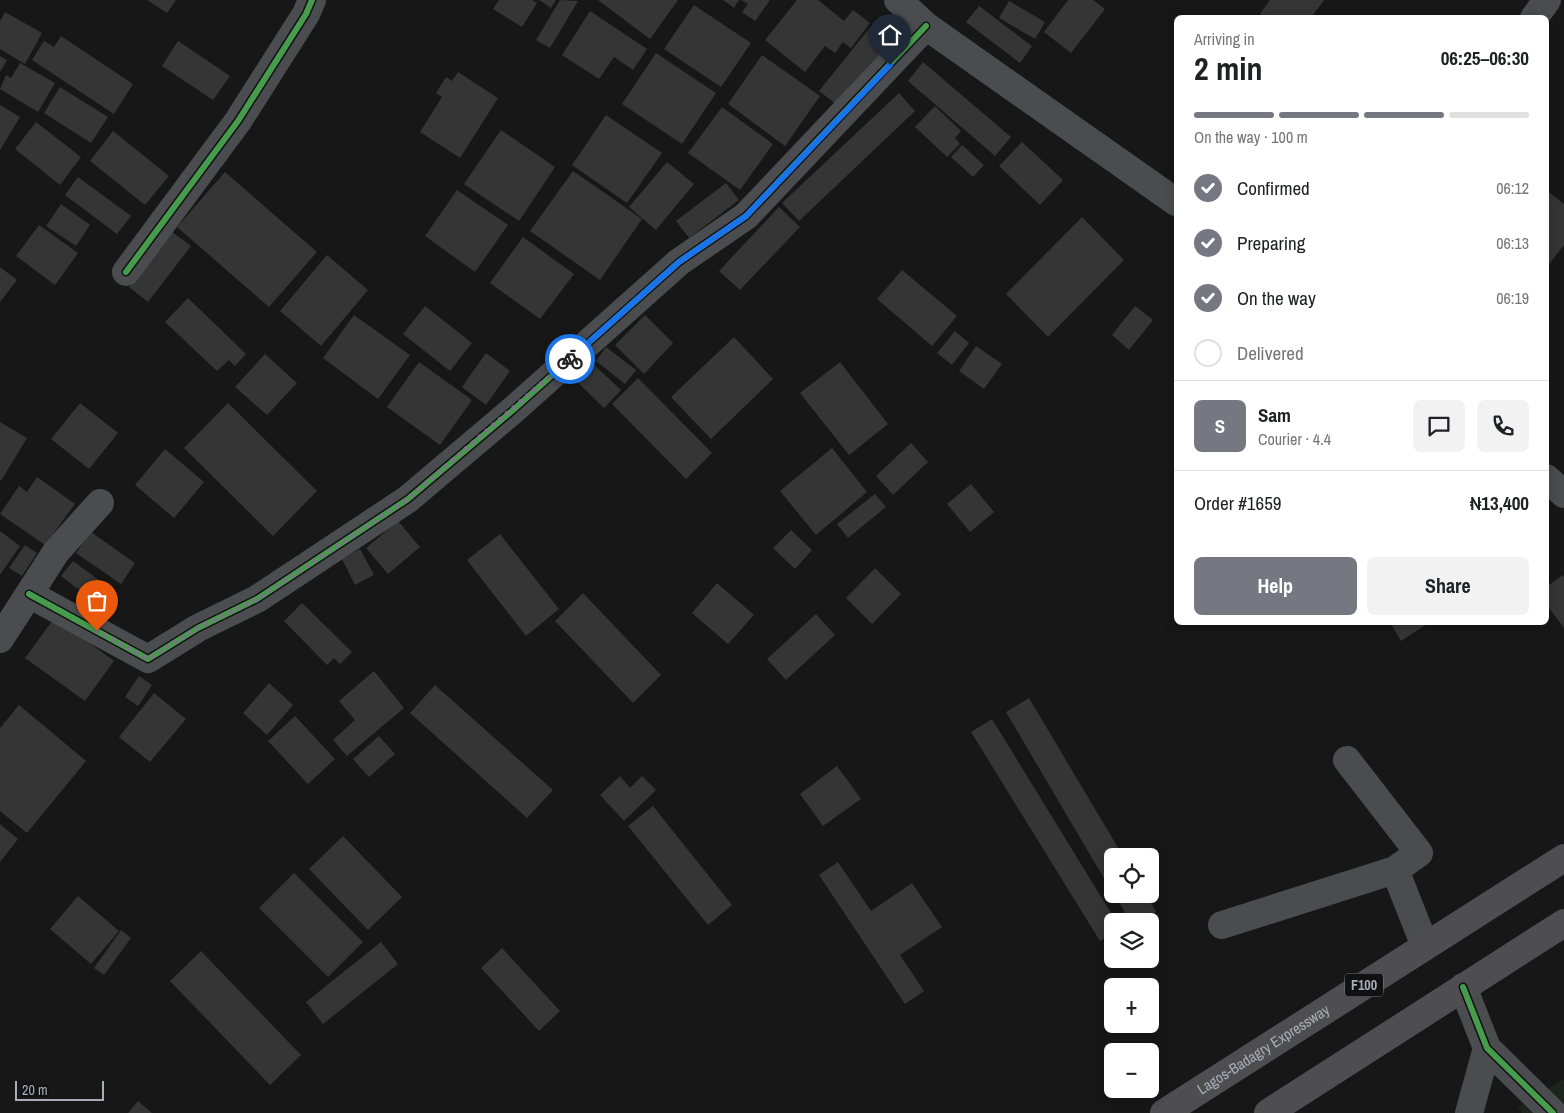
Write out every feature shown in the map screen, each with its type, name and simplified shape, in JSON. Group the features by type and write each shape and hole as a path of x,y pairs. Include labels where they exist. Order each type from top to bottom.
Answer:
{"highway":[{"name":"Lagos-Badagry Expressway","path":"1164,1113 1564,858"},
{"path":"1268,1113 1564,923"}],"street":[{"path":"126,272 238,121 306,14 312,0"},
{"path":"898,0 926,26 1174,201"},
{"path":"1536,15 1547,0"},
{"path":"29,594 148,659 198,628 256,600 408,499 512,411 679,262 746,216 926,26"},
{"path":"1549,481 1564,494"},
{"path":"0,639 56,552 100,503"},
{"path":"1222,925 1395,870 1419,853 1347,760"},
{"path":"1395,870 1425,946"},
{"path":"1463,987 1487,1048 1553,1113"},
{"path":"1469,1113 1487,1048"}],"shaded area":[{"path":"1564,1079 1564,1113 1522,1113 1518,1107"}],"building":[{"path":"147,0 176,0 167,13"},
{"path":"499,0 532,0 537,3 522,27 493,9"},
{"path":"539,0 556,0 551,8"},
{"path":"560,0 578,1 550,48 536,40"},
{"path":"598,0 678,0 650,39"},
{"path":"723,0 739,0 734,8"},
{"path":"741,0 770,0 755,21 742,12 748,4"},
{"path":"797,0 818,0 844,21 853,10 870,23 851,48 843,42 835,53 825,46 805,72 765,40"},
{"path":"1068,0 1093,0 1105,9 1071,53 1044,32"},
{"path":"1270,0 1324,0 1313,15 1260,14"},
{"path":"1009,1 1045,22 1035,39 999,18"},
{"path":"694,5 751,43 721,87 664,49"},
{"path":"979,6 1032,46 1020,63 966,22"},
{"path":"590,11 647,49 633,70 614,57 599,79 562,55"},
{"path":"5,12 42,33 25,64 0,49 0,21"},
{"path":"872,25 893,42 841,108 819,91"},
{"path":"61,36 133,84 114,114 32,60 44,41 54,47"},
{"path":"178,41 230,76 213,100 162,66"},
{"path":"656,53 716,93 682,144 622,104"},
{"path":"762,55 820,96 785,146 728,104"},
{"path":"0,56 7,60 0,72"},
{"path":"923,62 1011,137 995,156 908,81"},
{"path":"20,63 55,83 38,112 0,89 6,75 11,78"},
{"path":"458,72 498,98 460,158 420,132 442,97 436,93 446,77 452,81"},
{"path":"60,87 108,117 91,143 44,113"},
{"path":"899,93 915,111 799,221 782,203"},
{"path":"0,105 20,117 0,150"},
{"path":"935,106 961,131 955,138 960,144 947,157 915,127"},
{"path":"722,107 773,144 740,190 688,153"},
{"path":"606,115 662,153 627,203 572,165"},
{"path":"36,122 81,157 60,185 15,149"},
{"path":"501,130 555,167 519,221 464,184"},
{"path":"113,131 169,176 145,205 90,161"},
{"path":"1022,142 1063,180 1040,205 999,166"},
{"path":"962,145 984,165 973,177 951,157"},
{"path":"667,162 694,184 656,230 629,207"},
{"path":"573,171 642,219 600,280 530,231"},
{"path":"225,172 317,252 269,307 177,227"},
{"path":"78,177 131,216 117,234 65,195"},
{"path":"726,183 739,200 689,238 676,221"},
{"path":"457,190 508,225 475,272 425,236"},
{"path":"1549,192 1564,204 1564,245 1550,263"},
{"path":"61,204 90,225 76,246 46,226"},
{"path":"779,207 800,227 740,290 719,271"},
{"path":"1082,217 1124,260 1048,337 1006,294"},
{"path":"39,225 78,253 55,285 16,256"},
{"path":"171,231 191,246 148,302 129,287"},
{"path":"523,237 574,274 540,319 490,283"},
{"path":"327,255 368,290 321,346 280,311"},
{"path":"0,267 17,280 0,302"},
{"path":"902,270 957,316 932,346 877,299"},
{"path":"188,298 246,354 235,366 229,360 217,371 165,322"},
{"path":"425,306 472,343 450,371 403,334"},
{"path":"1135,306 1153,320 1129,350 1112,335"},
{"path":"354,315 410,355 378,399 323,358"},
{"path":"645,315 673,343 644,374 615,345"},
{"path":"955,331 969,343 952,365 937,353"},
{"path":"734,337 773,379 711,439 671,397"},
{"path":"976,346 1002,364 984,389 959,371"},
{"path":"606,347 636,370 625,384 596,361"},
{"path":"486,353 510,371 486,405 462,387"},
{"path":"265,354 297,383 267,415 235,387"},
{"path":"419,362 472,400 440,445 387,407"},
{"path":"840,362 888,424 849,455 800,393"},
{"path":"592,363 621,390 604,408 576,381"},
{"path":"638,378 712,453 686,479 612,404"},
{"path":"80,403 118,433 89,469 51,439"},
{"path":"228,403 317,491 273,536 184,448"},
{"path":"0,422 27,438 1,481 0,480"},
{"path":"911,443 928,462 893,495 876,476"},
{"path":"832,448 867,492 816,535 780,491"},
{"path":"165,449 204,482 174,518 135,485"},
{"path":"37,477 75,504 45,545 0,514 19,486 27,492"},
{"path":"971,484 994,512 970,532 947,504"},
{"path":"875,494 886,507 848,538 837,524"},
{"path":"398,521 420,547 388,574 366,548"},
{"path":"791,530 812,550 795,569 773,548"},
{"path":"0,531 20,546 0,575"},
{"path":"91,532 135,563 121,584 76,553"},
{"path":"500,534 559,609 526,636 467,560"},
{"path":"25,545 37,553 22,576 9,568"},
{"path":"360,549 374,575 355,585 342,559"},
{"path":"73,561 111,589 99,605 61,576"},
{"path":"875,568 901,594 872,624 846,598"},
{"path":"1563,575 1564,628 1549,608 1549,585"},
{"path":"717,583 754,615 728,644 692,613"},
{"path":"583,593 661,675 633,703 555,621"},
{"path":"302,603 352,652 340,664 334,658 327,665 284,621"},
{"path":"816,614 835,635 786,680 767,659"},
{"path":"55,617 114,661 85,701 25,658"},
{"path":"1392,625 1425,625 1401,641"},
{"path":"374,671 404,708 347,756 333,740 355,720 339,701"},
{"path":"139,676 152,685 138,706 125,697"},
{"path":"269,683 293,705 267,735 243,713"},
{"path":"435,685 553,790 527,818 410,713"},
{"path":"154,693 186,719 150,762 119,737"},
{"path":"1029,698 1118,848 1104,848 1104,878 1006,712"},
{"path":"19,705 86,761 27,833 0,811 0,728"},
{"path":"295,716 335,759 308,784 268,741"},
{"path":"992,719 1111,913 1104,913 1104,938 1100,941 971,732"},
{"path":"379,736 395,754 369,777 353,759"},
{"path":"837,766 861,799 823,826 800,794"},
{"path":"620,776 630,788 642,776 656,790 624,821 600,795"},
{"path":"653,806 732,905 708,925 628,826"},
{"path":"0,824 18,839 0,862"},
{"path":"343,836 402,897 368,930 309,869"},
{"path":"838,862 871,911 912,883 942,927 900,955 924,991 905,1004 819,875"},
{"path":"294,873 363,942 328,977 259,908"},
{"path":"78,896 119,931 91,964 50,929"},
{"path":"1119,903 1151,903 1156,912 1154,913 1125,913"},
{"path":"121,930 131,938 104,975 94,968"},
{"path":"381,942 398,964 323,1024 306,1002"},
{"path":"502,948 560,1011 539,1031 481,968"},
{"path":"201,951 301,1055 270,1085 170,981"},
{"path":"138,1101 152,1113 128,1113"}],"cycle path":[{"path":"126,272 238,121 306,14 312,0"},
{"path":"29,594 148,659 198,628 257,599 408,499 512,411 679,262 746,216 926,26"},
{"path":"1463,987 1487,1048 1553,1113"}],"way so far":[{"path":"97,631 148,659 198,628 256,600 408,499 570,359"}],"route":[{"path":"570,359 679,262 746,216 890,65"}]}
